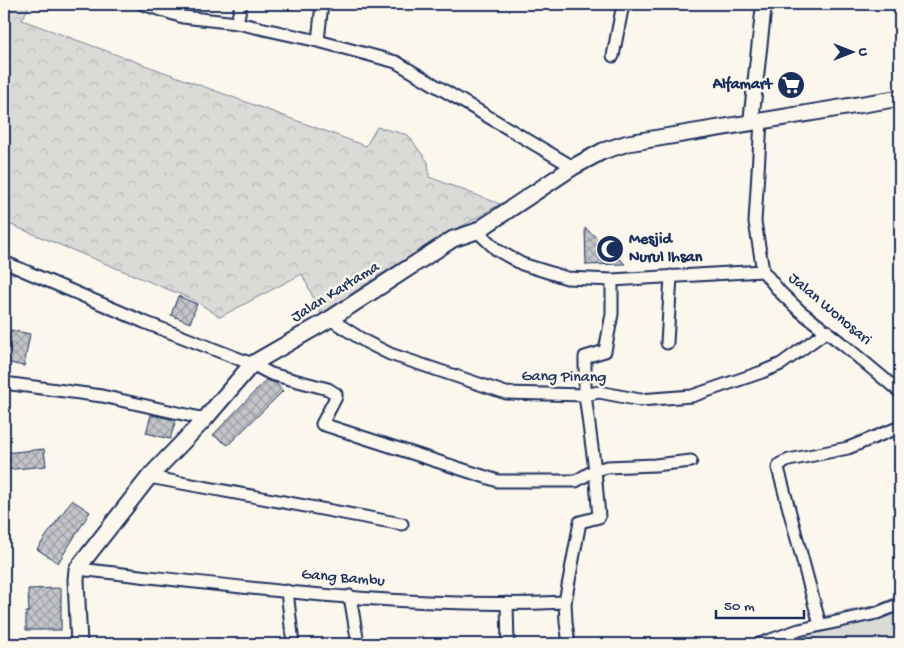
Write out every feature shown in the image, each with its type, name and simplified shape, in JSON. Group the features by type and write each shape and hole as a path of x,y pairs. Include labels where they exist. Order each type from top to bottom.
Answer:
{"main road":[{"name":"Jalan Kartama","path":"77,569 149,477 205,419 252,364 330,319 452,240 477,231 573,167 603,151 628,143 900,98"},
{"path":"77,569 79,644"}],"street":[{"path":"143,4 183,17 237,23 318,41 396,62 573,167"},
{"path":"237,23 240,4"},
{"path":"318,41 322,4"},
{"path":"613,56 624,4"},
{"path":"756,121 764,4"},
{"name":"Jalan Wonosari","path":"756,121 755,222 763,271 780,292 800,311 900,392"},
{"path":"477,231 497,250 522,264 567,278 612,280 763,271"},
{"path":"4,262 144,322 252,364 272,374 328,389 336,394 322,424 498,481 576,481 595,470 607,467 691,461"},
{"path":"667,343 671,276"},
{"path":"569,644 566,602 580,522 599,517 595,470 584,395 585,357 605,351 612,314 612,280"},
{"name":"Gang Pinang","path":"330,319 366,342 390,354 506,394 584,395 606,393 640,400 692,396 762,372 781,364 827,331"},
{"path":"4,383 102,396 205,419"},
{"path":"820,625 778,468 780,464 789,460 848,448 900,428"},
{"path":"149,477 402,524"},
{"name":"Gang Bambu","path":"77,569 287,591 440,603 566,602"},
{"path":"287,591 293,644"},
{"path":"350,596 358,644"},
{"path":"507,603 508,644"},
{"path":"759,644 799,630 877,613 900,604"}],"green space":[{"path":"4,4 30,4 22,20 366,146 377,127 408,135 428,162 429,177 500,204 391,268 321,314 302,274 220,317 194,300 4,222"},
{"path":"900,595 900,644 757,644 759,641 820,617 878,605"}],"building":[{"path":"585,228 610,249 625,264 586,265"},
{"path":"178,296 197,304 190,323 171,315"},
{"path":"11,330 30,334 24,366 5,362"},
{"path":"266,380 276,383 283,391 228,445 213,435"},
{"path":"151,415 176,420 170,439 146,433"},
{"path":"44,449 46,466 5,470 4,453"},
{"path":"72,500 90,512 58,563 37,549"},
{"path":"61,588 61,630 26,630 26,612 29,612 28,589"}],"place":[{"name":"Alfamart","path":"791,85"},
{"name":"Mesjid Nurul Ihsan","path":"610,249"}]}
